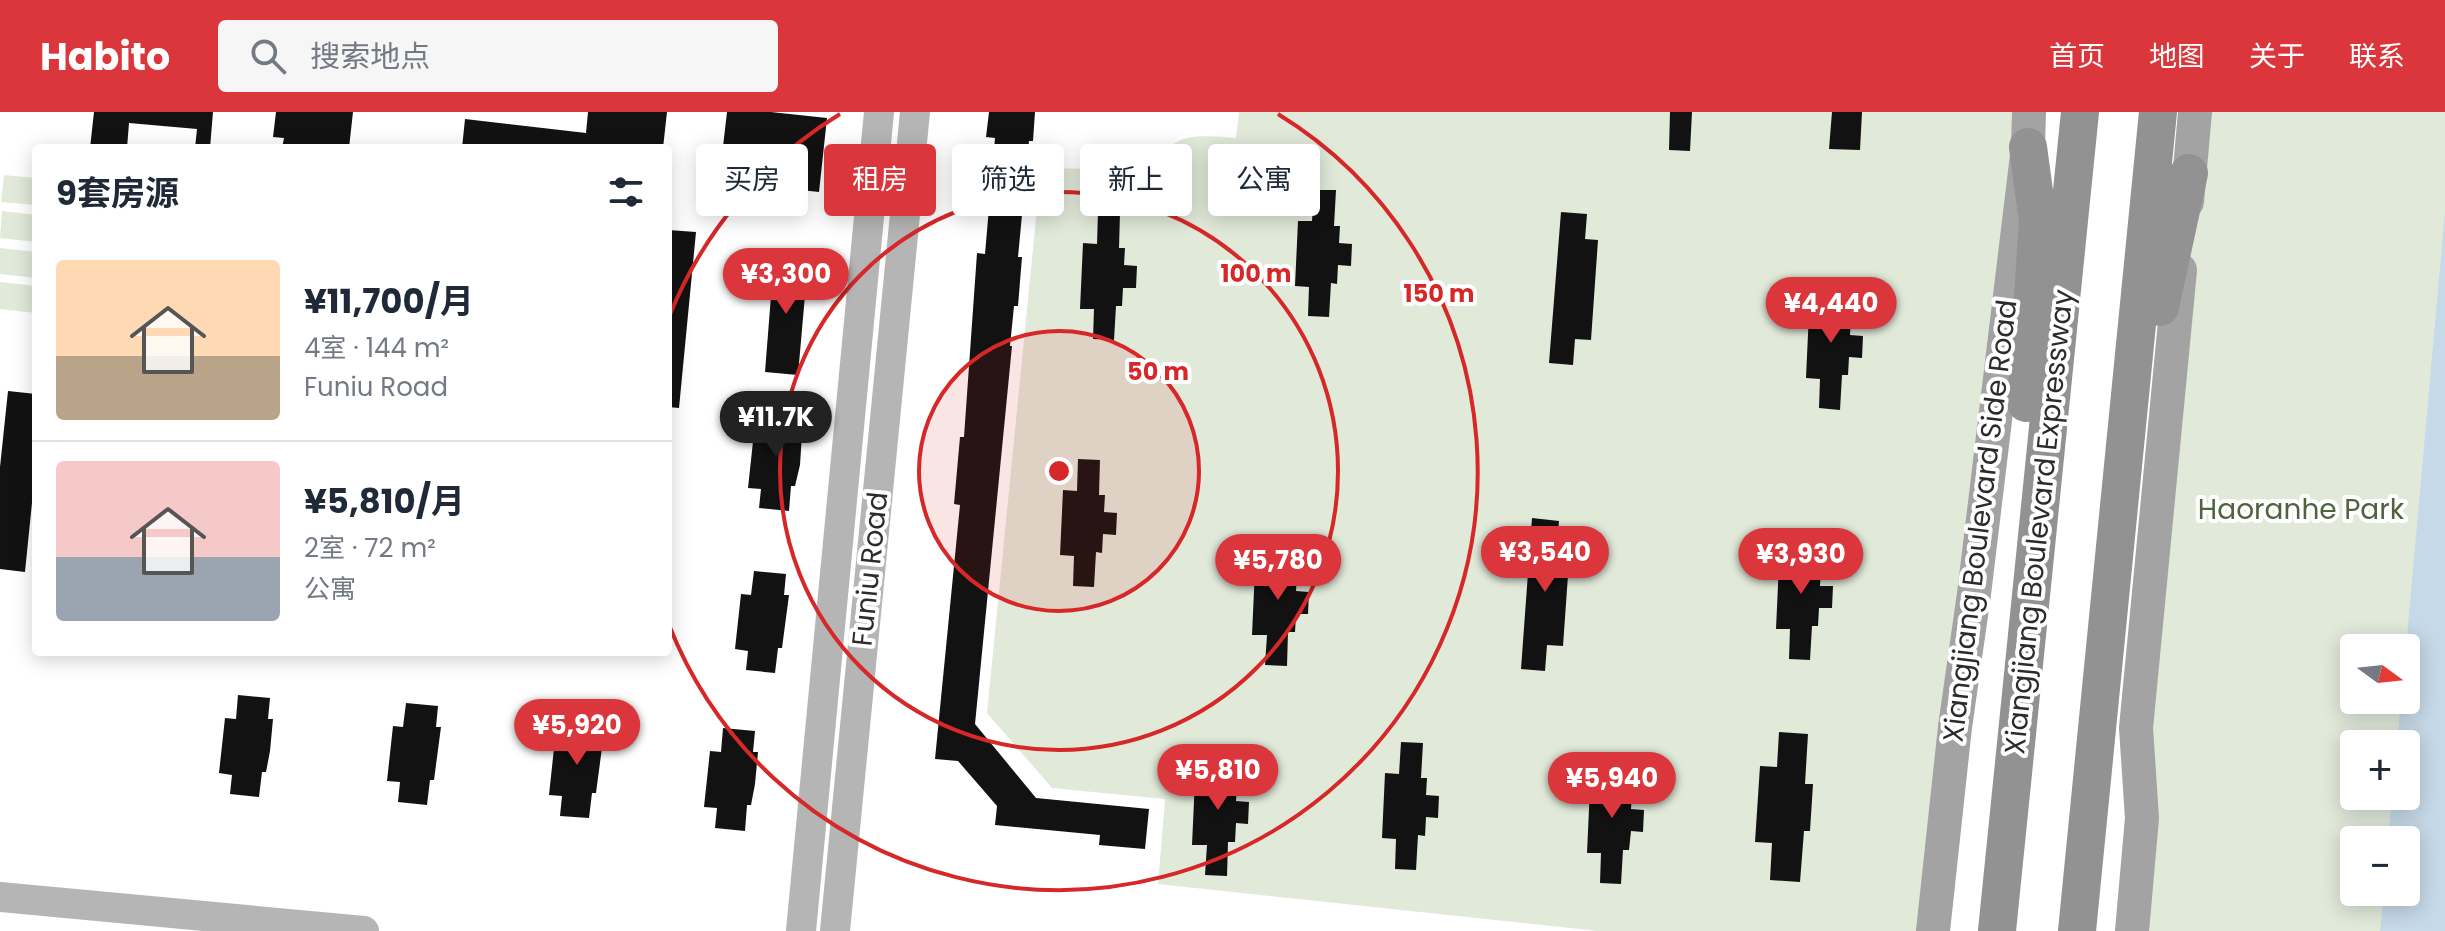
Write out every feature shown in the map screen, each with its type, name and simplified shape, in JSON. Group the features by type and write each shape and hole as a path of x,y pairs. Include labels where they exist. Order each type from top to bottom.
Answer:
{"highway":[{"name":"Xiangjiang Boulevard Expressway","path":"1997,931 2080,112"},
{"path":"2077,931 2158,112"},
{"path":"2028,130 2038,221 2015,559 2030,623"},
{"path":"2112,597 2140,487 2159,313 2189,173"}],"main road":[{"path":"2130,922 2142,818 2136,728 2195,112"},
{"name":"Xiangjiang Boulevard Side Road","path":"1933,931 2028,130"},
{"path":"1939,869 1958,931"}],"street":[{"path":"801,931 879,112"},
{"name":"Funiu Road","path":"835,931 915,112"},
{"path":"0,897 364,931"}],"green space":[{"path":"1239,112 2029,112 1933,931 1598,931 1158,884 1165,799 1052,788 987,713 1036,216 1064,216 1064,168 1080,169 1080,216 1192,216 1192,144 1174,144 1187,138 1236,138"},
{"name":"Haoranhe Park","path":"2195,112 2445,112 2445,931 2132,931"},
{"path":"4,175 32,178 32,205 1,202"},
{"path":"2,211 32,215 32,242 0,238"},
{"path":"0,248 32,252 32,278 0,274"},
{"path":"0,282 32,286 32,313 0,309"}],"water":[{"path":"2445,212 2445,931 2380,931 2383,906 2420,906 2420,826 2389,826 2391,810 2420,810 2420,730 2398,730 2400,714 2420,714 2420,634 2407,634"}],"building":[{"path":"94,112 213,112 210,144 195,144 197,129 129,123 127,144 90,144"},
{"path":"276,112 353,112 349,144 283,144 284,138 273,137"},
{"path":"588,112 667,112 663,144 462,144 465,119 586,133"},
{"path":"727,112 771,112 827,118 819,192 808,191 808,144 723,144"},
{"path":"989,112 1035,112 1033,141 1029,144 994,144 995,138 986,137"},
{"path":"1670,112 1692,112 1690,151 1669,150"},
{"path":"1832,112 1862,112 1860,150 1829,149"},
{"path":"1320,190 1336,190 1334,226 1340,226 1339,243 1352,244 1351,266 1338,265 1337,284 1331,283 1329,317 1308,316 1309,287 1295,286 1298,221 1312,221 1312,216 1320,216"},
{"path":"1561,212 1587,214 1585,239 1598,240 1591,340 1575,339 1573,365 1549,363"},
{"path":"988,216 1022,216 1018,306 1014,306 975,724 1036,798 1149,809 1145,849 1099,845 1100,835 995,825 997,806 958,761 935,759 960,505 954,504 960,437 964,437 977,253 985,254"},
{"path":"1098,216 1120,216 1119,248 1125,248 1124,265 1137,266 1136,288 1123,288 1122,306 1116,306 1114,340 1093,339 1094,309 1080,309 1083,243 1097,244"},
{"path":"672,230 696,232 679,408 672,407"},
{"path":"774,258 808,261 798,375 765,372"},
{"path":"1824,282 1847,283 1845,318 1851,318 1850,335 1863,336 1862,358 1849,357 1848,375 1842,375 1840,410 1819,408 1820,379 1806,378 1809,312 1823,313"},
{"path":"8,391 32,394 32,503 25,572 0,569 0,467"},
{"path":"767,409 800,412 800,465 795,486 791,486 789,511 759,508 761,489 748,488 754,432 765,433"},
{"path":"1078,459 1100,460 1099,495 1105,495 1104,512 1117,513 1116,535 1103,534 1102,553 1096,552 1094,587 1073,586 1074,556 1060,555 1063,490 1077,491"},
{"path":"1532,518 1559,521 1557,546 1570,547 1563,646 1547,645 1545,671 1521,669"},
{"path":"1795,532 1817,533 1815,568 1821,568 1820,586 1833,586 1832,608 1819,608 1818,626 1812,626 1810,660 1789,659 1790,629 1776,629 1779,563 1793,564"},
{"path":"1271,538 1293,539 1291,574 1297,574 1296,591 1309,592 1308,614 1296,614 1295,632 1288,632 1287,666 1265,665 1267,635 1252,635 1255,569 1269,570"},
{"path":"754,571 786,574 784,595 789,595 782,648 778,648 775,673 746,670 748,651 735,649 741,594 751,595"},
{"path":"238,695 270,698 268,719 273,719 270,751 266,772 262,772 259,797 230,794 232,775 219,773 225,718 236,719"},
{"path":"406,703 438,706 436,727 441,727 434,780 430,780 427,805 398,802 400,782 387,781 393,726 403,727"},
{"path":"568,716 600,719 598,740 603,740 596,793 592,793 589,818 560,816 562,796 549,795 555,739 566,740"},
{"path":"723,728 755,731 753,752 758,752 755,784 751,805 747,805 745,831 715,828 717,808 704,807 710,751 721,752"},
{"path":"1779,732 1808,734 1805,784 1813,784 1810,831 1804,831 1800,882 1770,880 1772,843 1755,842 1760,766 1777,767"},
{"path":"1401,742 1423,743 1421,778 1427,778 1426,795 1439,796 1438,818 1426,817 1425,836 1418,835 1416,870 1395,869 1396,839 1382,838 1385,773 1399,774"},
{"path":"1211,748 1233,749 1231,784 1237,784 1236,801 1249,802 1248,824 1236,823 1235,842 1228,842 1227,876 1205,875 1207,845 1192,845 1195,779 1209,780"},
{"path":"1606,756 1628,757 1626,792 1632,792 1631,809 1644,810 1643,832 1631,831 1629,850 1623,850 1621,884 1600,883 1601,853 1587,853 1590,787 1604,788"}]}
